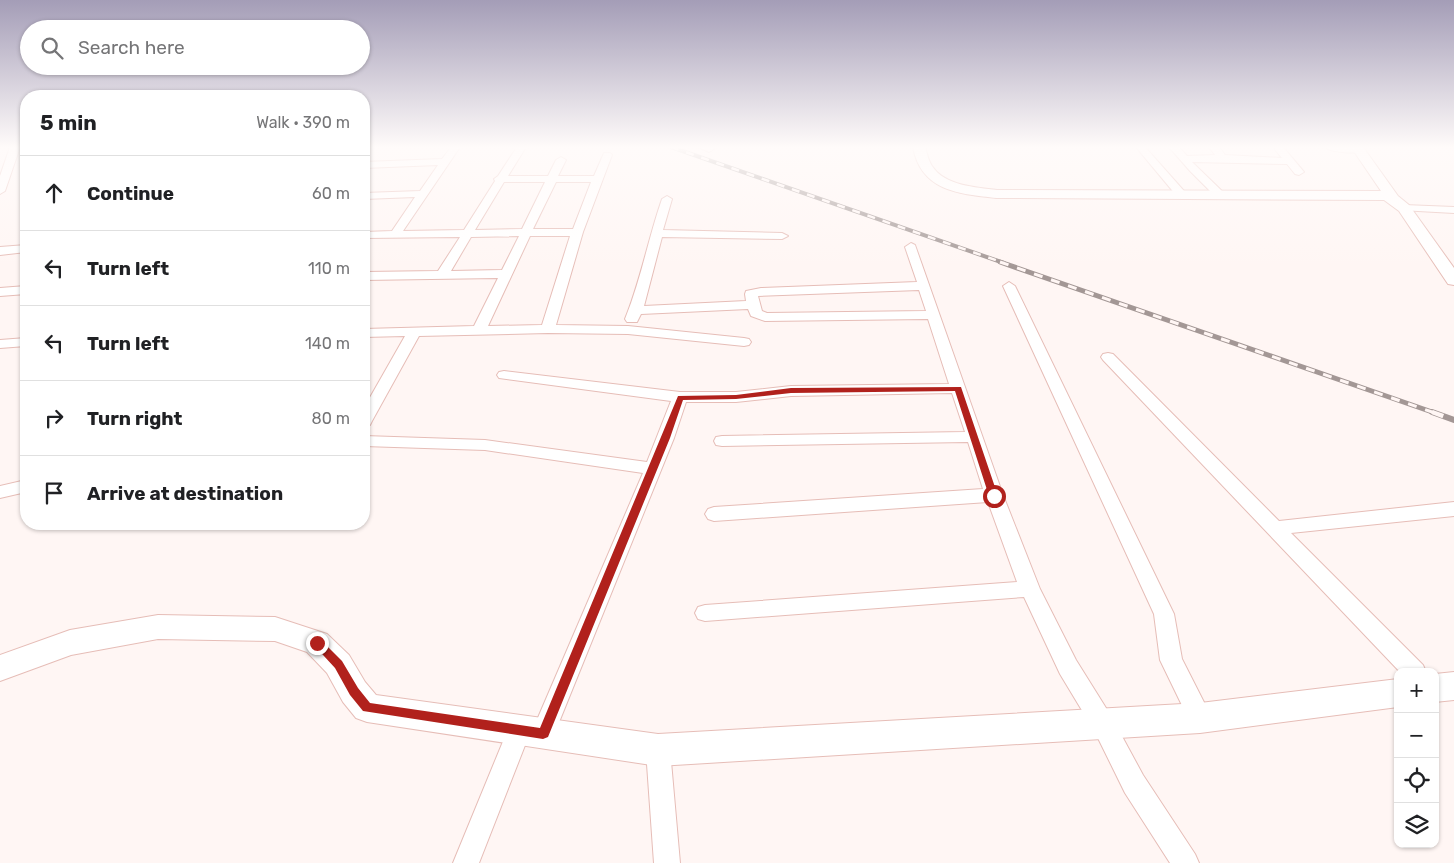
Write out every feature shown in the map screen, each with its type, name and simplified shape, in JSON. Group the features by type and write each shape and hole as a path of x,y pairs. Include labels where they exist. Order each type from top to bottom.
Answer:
{"street":[{"path":"395,235 426,187"},
{"path":"442,275 495,187"},
{"path":"479,331 546,187"},
{"path":"548,329 577,232 594,187"},
{"path":"956,187 997,194 1377,194 1392,197"},
{"path":"1175,187 1180,193"},
{"path":"1212,187 1219,194"},
{"path":"1385,187 1392,197 1404,208 1454,280"},
{"path":"370,196 421,194"},
{"path":"628,330 636,310 667,199"},
{"path":"1404,208 1454,210"},
{"path":"370,236 577,232"},
{"path":"656,233 782,236"},
{"path":"911,246 994,496 1030,589 1068,667 1103,724 1134,784 1186,863"},
{"path":"0,251 20,249"},
{"path":"370,276 505,274"},
{"path":"923,286 761,292 751,294 756,313 765,317 934,315"},
{"path":"1009,286 1164,614 1171,660 1200,718"},
{"path":"0,292 20,290"},
{"path":"636,310 753,306"},
{"path":"370,333 548,329 628,330 744,342"},
{"path":"370,410 414,332"},
{"path":"0,344 20,342"},
{"path":"1108,357 1412,668"},
{"path":"504,375 680,397 736,397 791,391 958,388"},
{"path":"466,863 531,732 653,469 680,397"},
{"path":"722,441 974,437"},
{"path":"370,440 485,445 653,469"},
{"path":"0,492 20,487"},
{"path":"714,514 994,496"},
{"path":"1275,528 1454,509"},
{"path":"705,613 1030,589"},
{"path":"0,668 70,643 158,627 274,629 317,643 338,664 354,692 367,708 658,750 1200,718 1394,694"},
{"path":"1439,688 1454,686"},
{"path":"658,750 667,863"}],"railway":[{"path":"787,187 1004,263"},
{"path":"1000,262 1435,413"},
{"path":"1432,412 1454,420"}],"route":[{"path":"317,643 338,664 354,692 367,708 543,734 666,438 680,397 736,397 791,391 958,388 994,496"}]}
